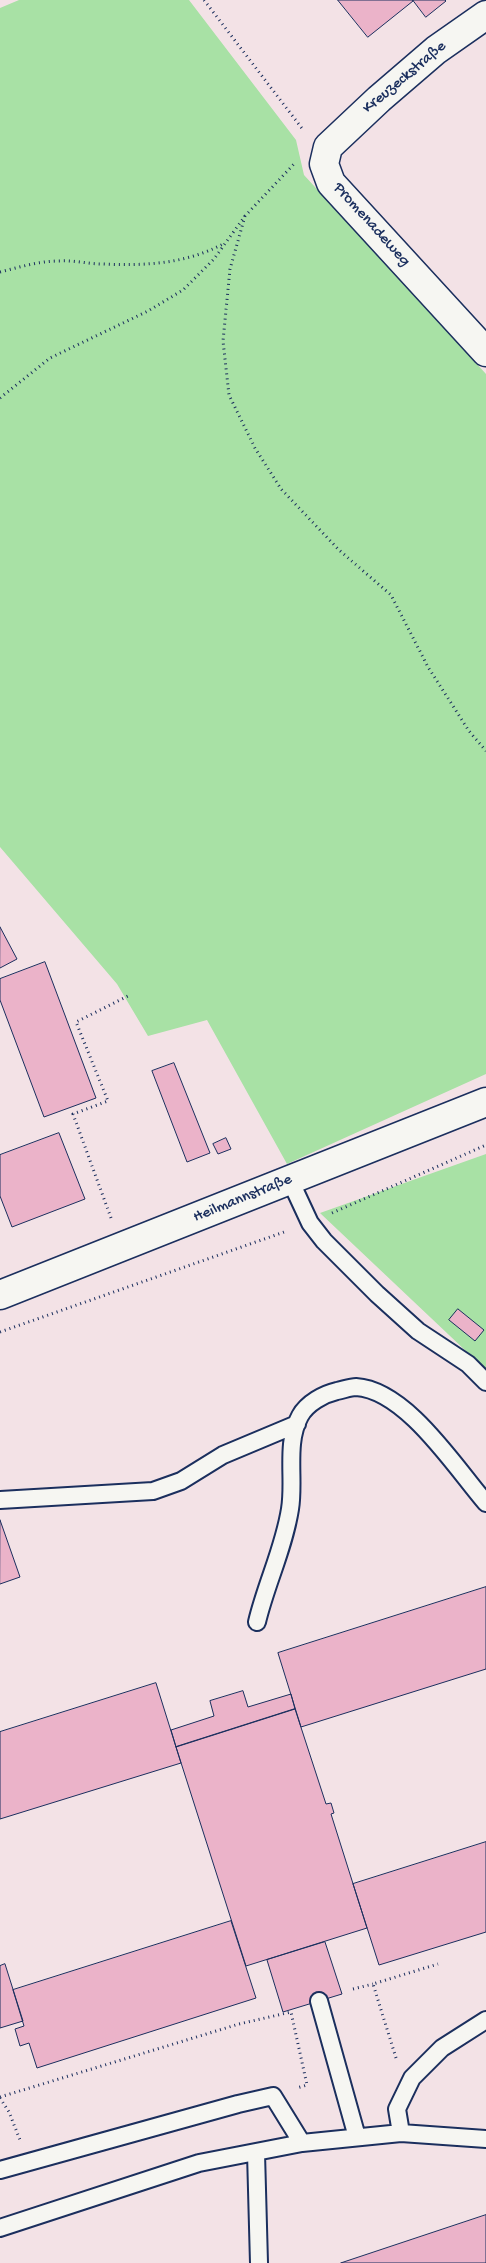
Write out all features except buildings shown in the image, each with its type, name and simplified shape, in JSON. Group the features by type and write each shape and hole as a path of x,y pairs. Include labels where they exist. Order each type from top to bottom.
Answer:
{"street":[{"name":"Kreuzeckstraße","path":"321,146 436,50 486,15"},
{"name":"Promenadeweg","path":"321,146 324,164 332,183 486,352"},
{"name":"Heilmannstraße","path":"0,1295 486,1102"}],"lane":[{"path":"290,1180 310,1223 324,1241 377,1294 418,1331 468,1364 486,1382"},
{"path":"257,1622 263,1597 278,1557 290,1508 293,1438 297,1424 300,1415 312,1403 329,1393 355,1387 382,1395 402,1407 423,1427 486,1503"},
{"path":"0,1500 153,1491 181,1481 223,1455 297,1424"},
{"path":"319,2001 357,2137"},
{"path":"401,2132 397,2109 412,2078 442,2048 486,2020"},
{"path":"0,2170 273,2096 302,2142"},
{"path":"0,2228 199,2163 256,2153 302,2142 401,2132 486,2139"},
{"path":"256,2153 259,2263"}],"path":[{"path":"0,398 50,358 148,311 183,290 214,259 245,216 321,146 204,0"},
{"path":"245,216 230,269 224,332 229,395 255,448 281,489 339,550 391,595 428,667 469,730 486,751"},
{"path":"0,272 31,264 61,261 101,264 171,263 211,250 228,241"},
{"path":"121,1247 73,1114 108,1101 76,1022 130,994"},
{"path":"0,1332 310,1223 486,1145"},
{"path":"353,1989 438,1964"},
{"path":"373,1984 402,2076 408,2086"},
{"path":"30,2163 9,2112 0,2098 239,2024 291,2012 307,2085 273,2096"}],"green space":[{"path":"19,0 189,0 296,140 304,175 486,374 486,1074 287,1164 207,1020 148,1036 117,984 0,847 0,8"},
{"path":"486,1154 486,1370 320,1213"}]}
